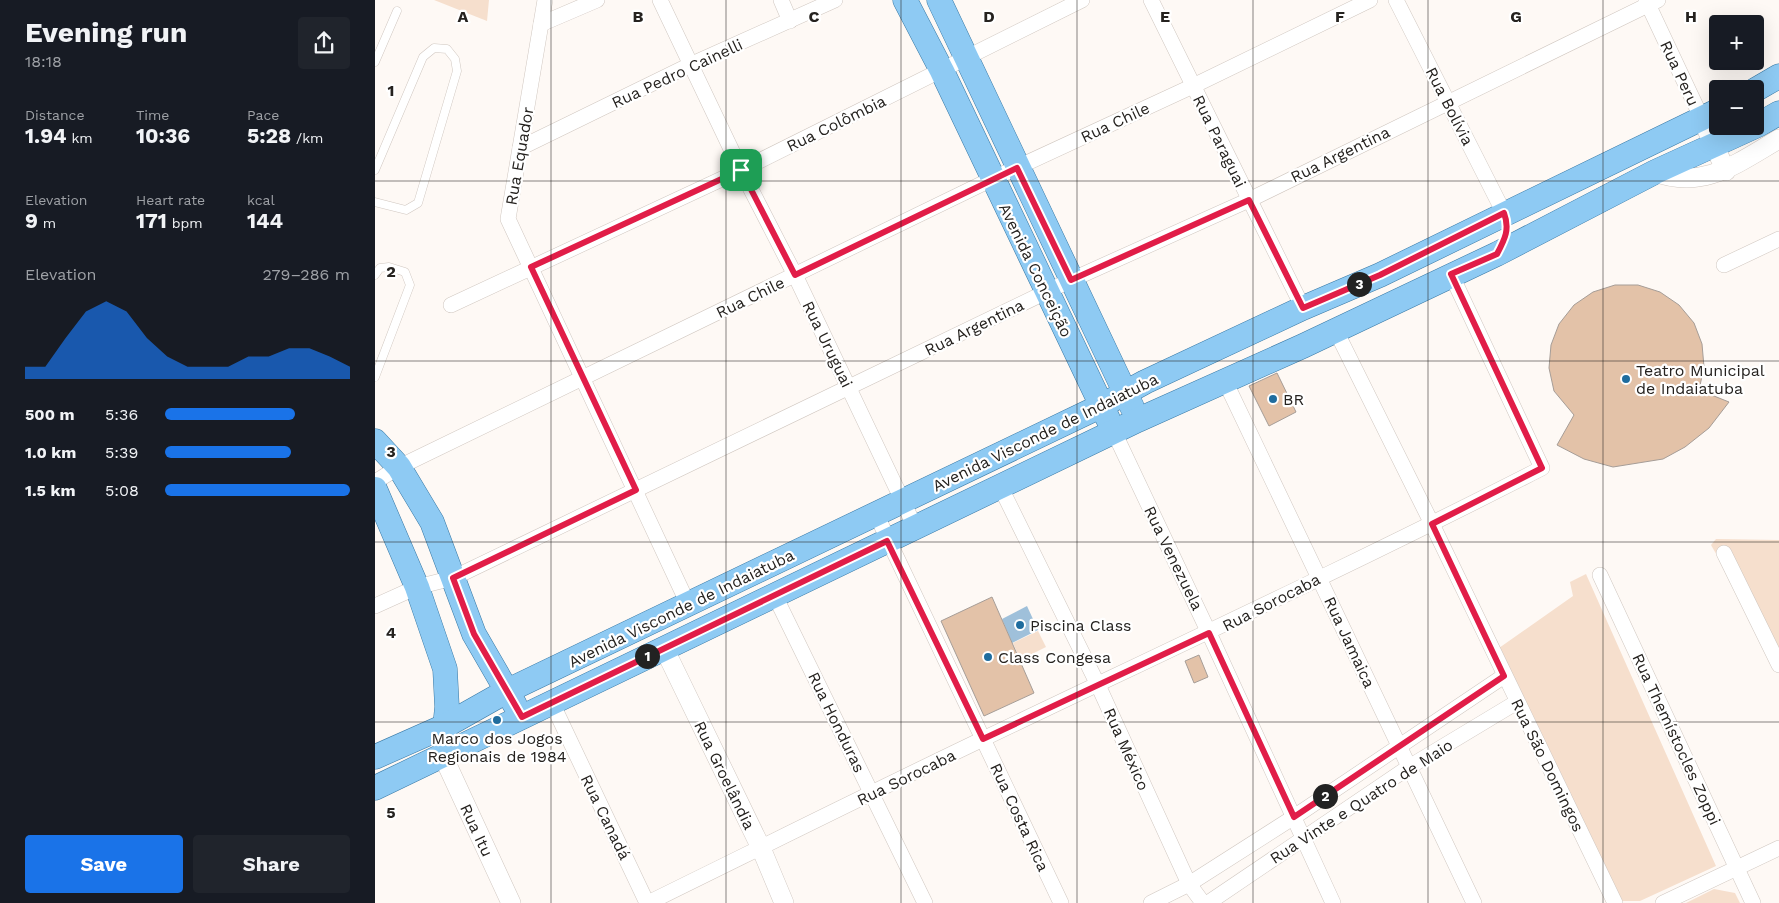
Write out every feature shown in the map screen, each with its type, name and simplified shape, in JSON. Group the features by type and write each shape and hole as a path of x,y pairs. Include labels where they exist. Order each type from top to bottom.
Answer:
{"main road":[{"name":"Avenida Conceição","path":"905,0 942,71 1047,293 1103,405 1114,432"},
{"name":"Avenida Conceição","path":"939,0 1138,420"},
{"path":"1764,85 1779,76"},
{"name":"Avenida Visconde de Indaiatuba","path":"375,788 1138,420 1336,331 1451,274 1497,254 1655,172 1714,146 1779,113"},
{"name":"Avenida Visconde de Indaiatuba","path":"375,757 445,726 507,691 1125,393 1303,308 1380,275 1504,213 1709,115"},
{"path":"1497,254 1507,232 1508,222 1504,213"},
{"path":"1336,331 1346,309 1380,275"},
{"path":"375,441 399,467 432,522 474,634 522,717"},
{"path":"375,489 417,587 445,668 447,707 443,756"}],"street":[{"name":"Rua Equador","path":"545,0 509,219 688,604"},
{"path":"541,24 597,0"},
{"name":"Rua Uruguai","path":"660,0 741,170 795,275 915,527"},
{"path":"781,0 790,21"},
{"name":"Rua Pedro Cainelli","path":"520,148 691,64 835,0"},
{"name":"Rua Colômbia","path":"451,305 741,170 1082,0"},
{"name":"Rua Paraguai","path":"1151,0 1303,308"},
{"name":"Rua Chile","path":"375,482 399,467 992,178 1193,86 1370,0"},
{"name":"Rua Bolívia","path":"1396,0 1504,213"},
{"name":"Rua Argentina","path":"375,606 417,587 453,578 1071,280 1249,200 1651,2"},
{"name":"Rua Peru","path":"1651,2 1709,113"},
{"name":"Rua Peru","path":"1713,135 1714,146 1726,171"},
{"path":"1655,172 1669,177 1693,178 1726,171 1779,140"},
{"path":"1724,266 1779,239"},
{"name":"Rua Sorocaba","path":"648,903 983,739 1209,633 1542,468 1451,274"},
{"name":"Rua São Domingos","path":"1336,331 1432,524 1615,903"},
{"name":"Rua Jamaica","path":"1225,381 1474,903"},
{"name":"Rua Venezuela","path":"1114,432 1333,903"},
{"name":"Rua México","path":"1001,486 1098,685 1189,884 1203,903"},
{"name":"Rua Costa Rica","path":"876,514 887,541 1061,903"},
{"path":"1723,553 1779,665"},
{"name":"Rua Themístocles Zoppi","path":"1600,574 1753,903"},
{"name":"Rua Honduras","path":"774,594 925,903"},
{"name":"Rua Groelândia","path":"664,648 761,848 784,903"},
{"name":"Rua Vinte e Quatro de Maio","path":"1151,903 1189,884 1294,817 1504,676"},
{"name":"Rua Vinte e Quatro de Maio","path":"1208,903 1409,767 1517,702"},
{"name":"Rua Canadá","path":"552,703 648,903"},
{"name":"Rua Itu","path":"443,756 511,903"},
{"path":"1663,903 1779,848"}],"lane":[{"path":"375,62 397,11"},
{"path":"375,170 423,57 433,48 447,49 455,59 457,71 418,203 406,210 375,202"},
{"path":"375,275 380,268 389,267 405,272 410,285 375,377"}],"shaded area":[{"path":"434,0 489,0 487,21"},
{"path":"1716,539 1779,540 1779,664 1711,545"},
{"path":"1586,574 1716,866 1640,901 1622,901 1499,648 1573,596 1570,582"},
{"path":"1038,631 1046,647 1020,660 1013,643"},
{"path":"1714,889 1735,893 1740,903 1686,903"}],"water":[{"name":"Piscina Class","path":"1027,606 1038,630 1012,643 1002,619"}],"building":[{"name":"Teatro Municipal de Indaiatuba","path":"1615,285 1638,285 1660,292 1679,305 1694,323 1702,344 1704,367 1699,390 1729,402 1709,428 1685,447 1663,459 1613,467 1584,459 1557,445 1574,415 1554,391 1549,368 1551,345 1559,324 1574,305 1593,292"},
{"name":"BR","path":"1277,373 1296,412 1269,426 1249,386"},
{"name":"Class Congesa","path":"992,597 1034,693 984,716 941,621"},
{"path":"1199,655 1208,677 1194,683 1185,661"}],"place":[{"name":"Teatro Municipal de Indaiatuba","path":"1626,379"},
{"name":"BR","path":"1273,399"},
{"name":"Piscina Class","path":"1020,625"},
{"name":"Class Congesa","path":"988,657"},
{"name":"Marco dos Jogos Regionais de 1984","path":"497,720"}],"route":[{"path":"1017,168 1071,280 1249,200 1303,308 1380,275 1504,213 1508,222 1507,232 1497,254 1451,274 1542,468 1432,524 1504,676 1294,817 1209,633 983,739 887,541 522,717 474,634 453,578 636,490 531,267 741,170 795,275 992,178 1017,168"}]}
